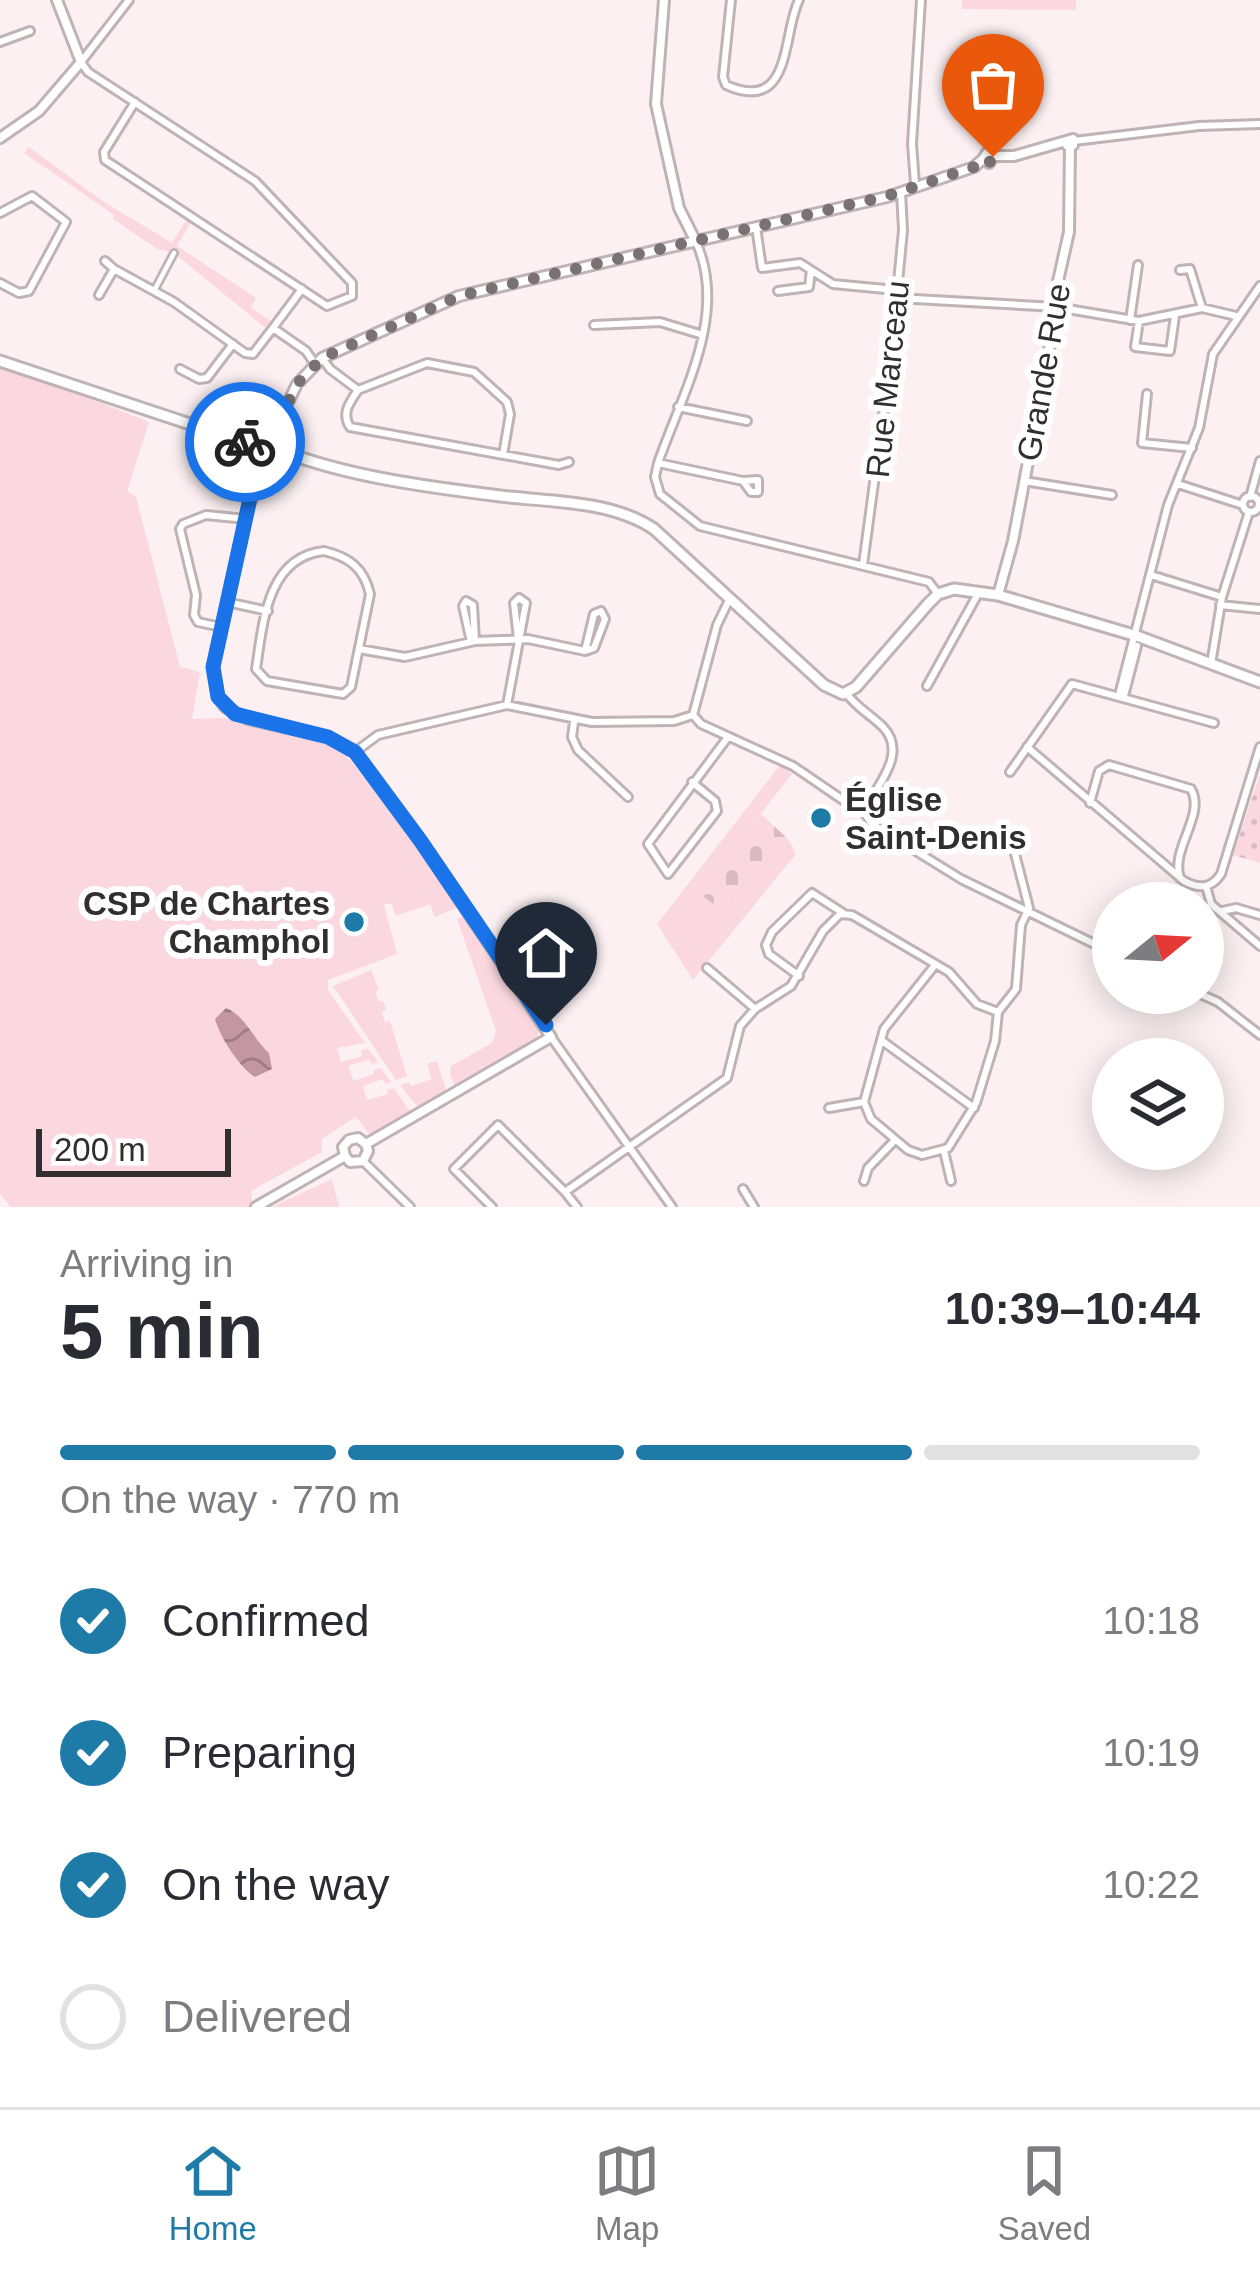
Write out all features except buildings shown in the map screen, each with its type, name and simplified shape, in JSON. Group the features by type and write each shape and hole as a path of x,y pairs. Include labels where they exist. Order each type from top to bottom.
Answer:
{"main road":[{"path":"0,361 214,432 247,440 264,434 312,462 629,515 653,529 824,685 851,691 938,594 954,590 998,595 1137,636 1260,682"},
{"path":"214,432 240,455 248,471 265,475 280,465 312,462"},
{"path":"240,455 247,440"},
{"path":"280,446 280,465"}],"street":[{"path":"57,0 88,72 135,102 256,181 355,288 352,296 330,307 105,160 104,152 135,102"},
{"path":"0,138 39,111 129,0"},
{"path":"664,0 656,104 679,208 695,240 710,302 658,463 655,477 660,494 700,526 929,582 938,594"},
{"path":"731,0 722,67 726,86 742,91 764,86 780,74 799,0"},
{"path":"915,184 912,144 921,0"},
{"path":"0,42 30,31"},
{"path":"264,434 283,413 297,384 319,361 445,302 529,278 901,192 988,158 1222,124 1260,124"},
{"name":"Grande Rue","path":"998,595 1024,481 1069,232 1070,144"},
{"name":"Rue Marceau","path":"863,565 874,504 903,230 901,192"},
{"path":"0,212 32,196 66,222 29,291 20,293 0,283"},
{"path":"756,227 762,268 800,262 833,284 1134,320 1202,308 1236,316"},
{"path":"154,291 174,253"},
{"path":"105,261 253,354 302,289"},
{"path":"1138,265 1135,347 1170,351 1174,316"},
{"path":"100,295 114,269"},
{"path":"1180,270 1190,269 1202,308"},
{"path":"778,291 809,287 811,270"},
{"path":"1136,278 1149,277"},
{"path":"1121,696 1168,505 1192,448 1213,354 1260,286"},
{"path":"594,325 660,322 703,335"},
{"path":"274,328 358,390"},
{"path":"180,369 199,380 207,378 233,344"},
{"path":"502,454 510,414 507,402 474,372 427,363 358,390 347,407 345,419 350,427 559,465 569,462"},
{"path":"1147,394 1142,443 1192,448"},
{"path":"678,407 747,421"},
{"path":"280,446 283,413"},
{"path":"1211,664 1221,601 1260,461"},
{"path":"658,463 743,481"},
{"path":"248,471 249,503 212,677 225,707 248,719 337,740 355,752 672,1207"},
{"path":"249,503 265,475"},
{"path":"1024,481 1112,496"},
{"path":"1178,484 1246,508 1259,505"},
{"path":"1250,497 1259,505"},
{"path":"221,627 198,622 194,615 196,595 180,530 183,524 206,515 246,519"},
{"path":"324,551 348,559 367,581 370,594 359,649 350,687 343,694 262,679 256,669 276,581 296,559 324,551"},
{"path":"1151,575 1221,601 1260,609"},
{"path":"928,686 979,592"},
{"path":"507,706 526,603 519,598 514,603 518,639"},
{"path":"693,716 717,625 730,598"},
{"path":"466,601 472,605 473,642 463,606 466,601"},
{"path":"227,602 268,610"},
{"path":"359,649 405,657 473,642 518,639 585,651 594,648 605,619 601,611 594,614 585,651"},
{"path":"1010,772 1067,687 1078,683 1214,723"},
{"path":"693,716 700,724 793,766 862,809 892,762 893,751 887,732 851,691"},
{"path":"355,752 378,735 507,706 574,721 674,722 693,716"},
{"path":"574,721 573,744 628,797"},
{"path":"692,782 715,801 716,811 668,874 648,844 692,782 728,737"},
{"path":"1027,747 1188,882"},
{"path":"1211,882 1221,874 1260,747"},
{"path":"1090,802 1099,771 1108,765 1191,790 1196,801 1177,866 1180,878"},
{"path":"862,809 872,824 961,879 1092,943"},
{"path":"936,964 884,1029 864,1102 871,1119 894,1141 922,1155 944,1151 960,1134 974,1108 995,1041 998,1012 1016,989 1029,908 1014,850 1024,847"},
{"path":"799,976 769,954 766,942 812,893 936,964 957,979 977,1004 998,1012"},
{"path":"1224,910 1260,915"},
{"path":"1224,912 1260,946"},
{"path":"565,1192 727,1078 736,1033 755,1009 788,989 823,931 844,913"},
{"path":"706,968 755,1009"},
{"path":"1224,1007 1260,1035"},
{"path":"366,1144 551,1037"},
{"path":"880,1040 974,1108"},
{"path":"829,1108 864,1102"},
{"path":"492,1207 454,1168 498,1125 578,1207"},
{"path":"366,1144 351,1138 344,1147 345,1156 350,1162 363,1161 410,1207"},
{"path":"865,1180 868,1168 894,1141"},
{"path":"363,1161 366,1144"},
{"path":"944,1151 951,1181"},
{"path":"256,1207 345,1156"},
{"path":"742,1189 754,1207"}],"green space":[{"path":"962,0 1076,0 1076,10 962,9"},
{"path":"29,147 104,202 172,243 187,219 191,222 177,246 256,298 251,308 274,323 268,330 174,253 157,249 113,219 114,215 24,153"},
{"path":"0,363 149,422 127,491 136,497 180,667 200,672 192,719 222,718 335,742 397,817 458,907 435,917 430,904 396,916 391,903 384,905 397,954 328,980 328,990 365,1043 337,1048 341,1062 362,1056 361,1051 368,1049 378,1062 372,1064 369,1059 349,1066 353,1081 381,1068 391,1082 385,1084 383,1079 363,1086 367,1100 394,1088 411,1113 370,1135 356,1117 322,1139 322,1152 251,1191 253,1207 11,1207 0,1194"},
{"path":"780,765 792,774 699,892 739,903 788,839 796,854 693,980 657,924"},
{"path":"1260,774 1260,863 1233,855"},
{"path":"761,814 788,839 738,904 735,901 725,913 698,892"},
{"path":"464,916 540,1026 536,1042 457,1090 451,1066 492,1043 496,1031 457,919"},
{"path":"371,970 407,1076 396,1080 333,986"},
{"path":"437,1061 447,1093 419,1109 400,1085 432,1079 427,1064"},
{"path":"332,1179 339,1207 272,1207"}],"water":[{"path":"226,1008 239,1016 269,1053 272,1069 255,1077 237,1059 215,1019"}],"way so far":[{"path":"245,442 264,434 283,413 297,384 322,358 459,296 887,196 974,167 983,159 989,163 993,157"}],"place":[{"name":"Église Saint-Denis","path":"821,818"},
{"name":"CSP de Chartes Champhol","path":"354,922"}],"route":[{"path":"245,442 240,455 248,471 249,503 213,667 218,697 235,714 328,737 355,752 546,1025"}]}
